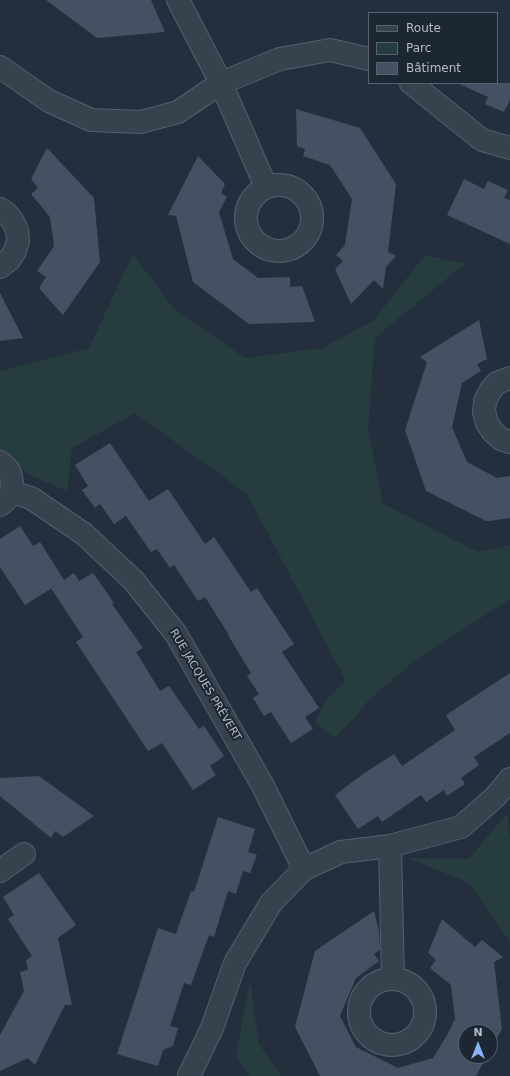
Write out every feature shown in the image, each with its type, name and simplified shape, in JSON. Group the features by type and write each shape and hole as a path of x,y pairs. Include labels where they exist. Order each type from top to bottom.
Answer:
{"street":[{"path":"178,0 221,83 266,187"},
{"path":"0,69 49,101 91,120 141,122 178,112 221,83 280,59 330,50 368,59"},
{"path":"412,84 482,140 510,148"},
{"path":"0,209 12,220 17,230 18,241 15,251 9,260 0,268"},
{"path":"510,378 498,384 490,392 485,402 484,412 487,423 493,432 501,439 510,442"},
{"path":"0,462 8,469 11,476 12,484 5,498"},
{"name":"RUE JACQUES PRÉVERT","path":"5,498 30,498 84,534 134,581 176,634 252,765 304,869"},
{"path":"189,1076 212,1028 235,963 271,903 304,869 341,852 390,846 461,827 495,797 510,779"},
{"path":"390,846 392,979"},
{"path":"0,871 24,854"}],"green space":[{"path":"133,254 173,308 245,358 323,348 374,320 425,255 466,264 375,338 368,428 383,504 478,552 510,545 510,599 413,662 367,702 358,714 334,738 315,722 326,700 346,681 247,494 135,413 72,448 67,491 37,478 0,458 0,371 89,348"},
{"path":"507,813 510,841 510,942 469,883 408,858 469,859"},
{"path":"250,981 259,1044 281,1076 249,1076 236,1056"}],"building":[{"path":"46,0 151,0 165,32 97,38"},
{"path":"510,83 510,100 504,112 485,104 488,97 459,84"},
{"path":"296,109 360,128 396,184 388,252 396,256 386,267 383,289 374,280 351,304 335,269 343,261 336,255 345,245 352,199 330,165 303,156 305,149 297,146"},
{"path":"47,148 94,198 100,262 63,315 39,288 46,277 37,271 54,246 50,217 31,194 38,188 31,179"},
{"path":"198,156 225,184 221,193 227,197 219,212 233,259 258,278 290,277 290,287 302,286 315,322 249,324 193,282 176,216 168,215"},
{"path":"464,179 484,189 488,181 508,190 504,198 510,200 510,244 447,215"},
{"path":"0,293 23,338 0,341"},
{"path":"479,320 487,359 477,364 481,371 462,383 452,427 467,462 497,478 510,476 510,518 489,521 486,521 426,491 405,430 427,362 420,357"},
{"path":"110,443 149,501 168,489 205,544 214,537 251,592 257,588 294,644 282,652 319,708 305,717 313,729 291,743 271,712 264,716 253,698 259,694 247,676 251,673 205,597 198,601 174,565 170,568 157,549 151,552 126,516 114,524 100,504 95,508 82,490 88,486 75,465"},
{"path":"20,526 33,546 40,542 64,580 74,573 79,581 93,573 114,603 112,604 143,648 136,652 160,691 169,686 199,729 204,726 224,756 210,766 216,775 193,790 162,743 148,751 76,642 83,637 51,588 25,605 0,567 0,539"},
{"path":"510,673 510,733 474,757 479,765 461,778 465,784 447,796 444,790 426,802 421,795 382,822 378,816 358,829 335,795 363,774 394,754 402,766 455,730 446,715"},
{"path":"39,776 94,816 63,837 55,831 51,838 0,796 0,778"},
{"path":"218,817 255,829 248,852 257,855 250,873 243,871 236,894 228,891 214,937 209,935 191,985 184,983 170,1026 178,1028 173,1046 163,1050 158,1066 117,1054 158,928 176,934 191,891 194,892"},
{"path":"39,873 76,925 58,938 72,1005 65,1005 35,1065 28,1058 0,1071 0,1035 24,991 20,972 28,970 26,961 32,956 8,919 14,915 3,897"},
{"path":"374,911 379,931 380,950 374,954 379,961 356,978 340,1016 356,1047 398,1068 433,1058 455,1019 451,985 430,968 436,960 428,953 442,919 475,947 482,940 503,957 494,962 502,1029 498,1036 498,1024 458,1024 458,1064 483,1064 476,1076 320,1076 295,1027 315,951"}]}
